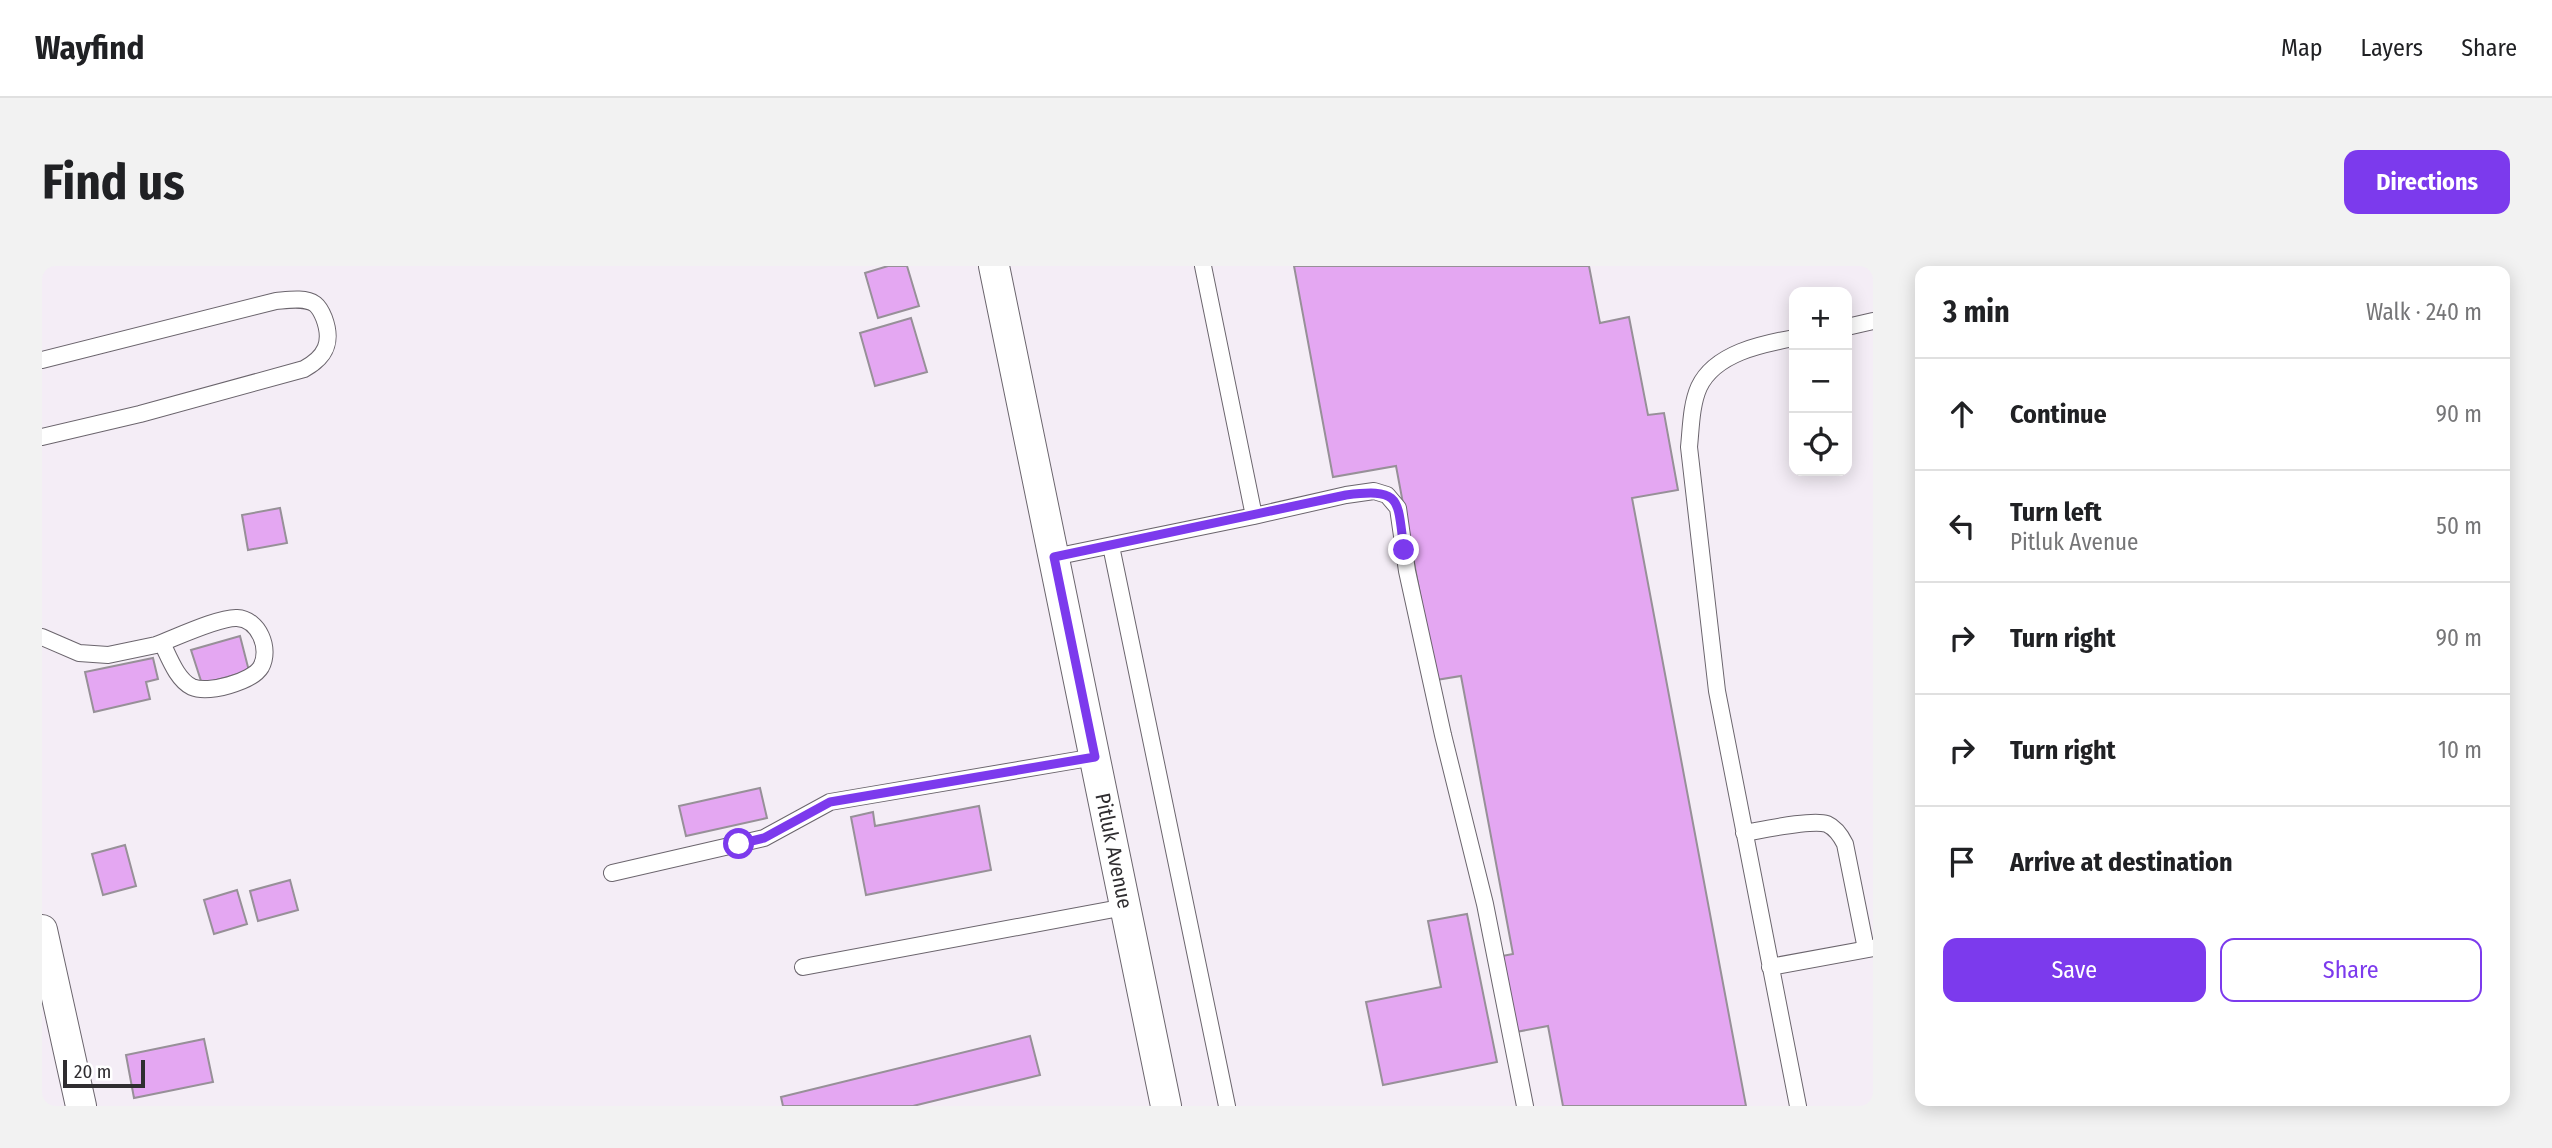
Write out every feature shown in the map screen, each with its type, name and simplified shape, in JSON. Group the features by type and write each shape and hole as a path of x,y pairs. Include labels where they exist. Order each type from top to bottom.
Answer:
{"street":[{"name":"Pitluk Avenue","path":"994,266 1166,1106"},
{"path":"42,930 81,1106"}],"lane":[{"path":"1203,266 1254,516"},
{"path":"42,360 276,301 297,300 313,303 321,311 329,339 325,352 317,362 304,369 153,411 42,437"},
{"path":"1852,326 1873,321"},
{"path":"1789,339 1756,345 1726,360 1707,375 1699,388 1689,447 1717,691 1798,1106"},
{"path":"1054,557 1346,495 1374,491 1387,495 1398,508 1407,571 1443,735 1485,904 1524,1106"},
{"path":"1111,545 1227,1106"},
{"path":"42,637 79,653 108,655 162,643 235,617 248,620 259,630 264,658 260,670 247,678 224,687 202,689 192,687 183,679 162,643"},
{"path":"612,873 764,838 830,802 1095,757"},
{"path":"1744,833 1814,823 1830,825 1836,830 1845,844 1869,948 1770,967"},
{"path":"803,967 1125,907"}],"building":[{"path":"888,266 907,266 919,306 878,318 865,273"},
{"path":"1294,266 1589,266 1600,323 1629,317 1648,415 1664,413 1678,490 1632,498 1746,1106 1563,1106 1548,1026 1516,1032 1502,956 1513,954 1461,676 1436,680 1396,466 1333,477"},
{"path":"911,318 927,372 875,386 860,333"},
{"path":"280,508 287,543 248,550 242,515"},
{"path":"240,636 249,671 202,684 191,650"},
{"path":"153,658 158,679 146,682 150,699 94,712 85,672"},
{"path":"760,788 767,818 686,836 679,806"},
{"path":"979,806 991,870 866,895 851,817 873,812 875,826"},
{"path":"125,845 136,886 103,895 92,854"},
{"path":"290,880 298,910 258,921 250,891"},
{"path":"237,890 247,924 214,934 204,900"},
{"path":"1467,914 1497,1062 1383,1085 1366,1002 1441,987 1428,921"},
{"path":"1030,1036 1040,1075 913,1106 783,1106 781,1097"},
{"path":"204,1039 213,1082 134,1098 126,1055"}],"route":[{"path":"739,844 764,838 830,802 1095,757 1054,557 1374,491 1382,492 1394,500 1398,508 1404,550"}]}
